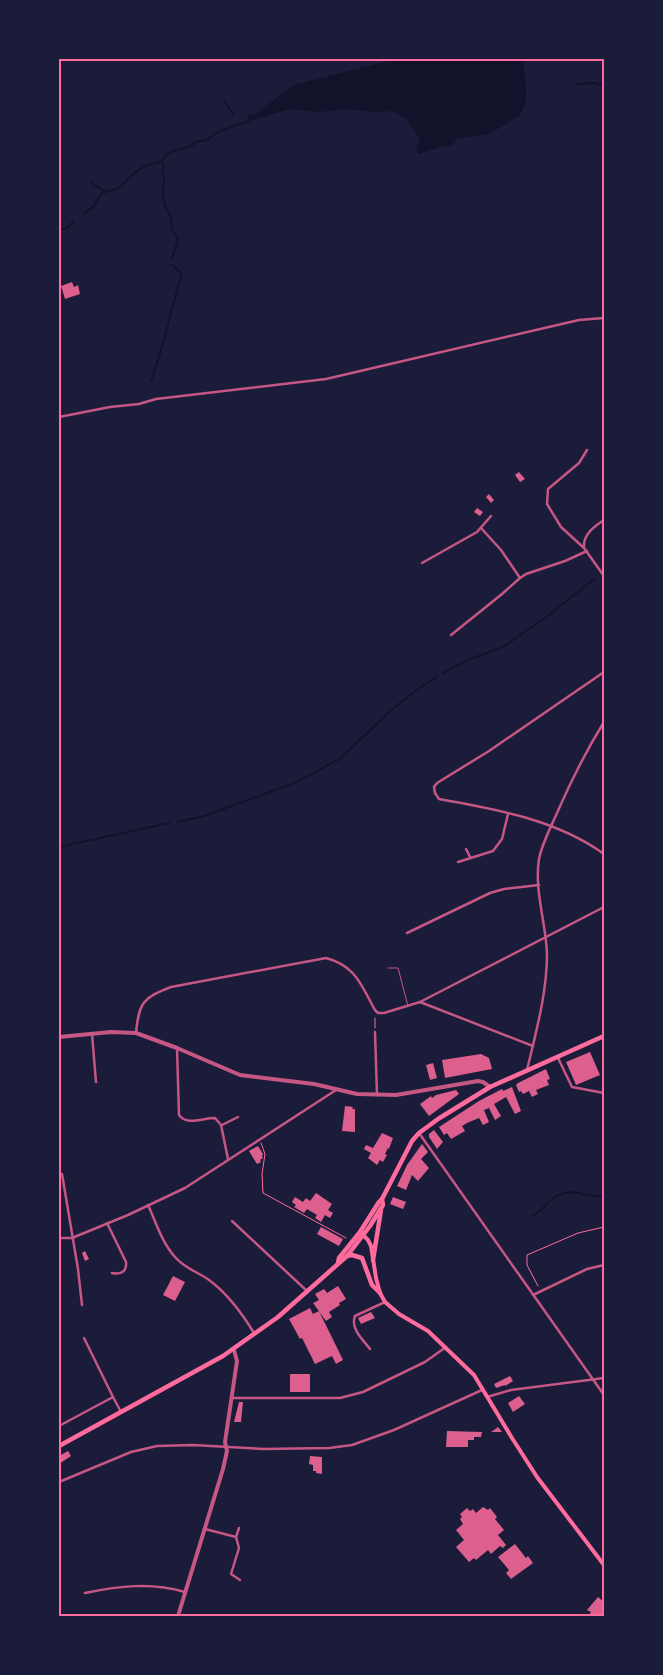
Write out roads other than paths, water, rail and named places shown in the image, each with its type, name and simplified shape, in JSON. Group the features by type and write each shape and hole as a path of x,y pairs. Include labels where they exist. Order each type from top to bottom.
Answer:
{"highway":[{"path":"338,1263 339,1258 362,1234 408,1147 419,1133 438,1118 490,1087 604,1036"},
{"path":"373,1260 383,1204 382,1199"},
{"path":"59,1446 234,1350 308,1292 347,1256 381,1208"},
{"path":"347,1256 352,1255 362,1258 372,1285 380,1293"}],"main road":[{"path":"362,1234 371,1246 380,1293 385,1302 394,1311 428,1331 474,1375 537,1477 604,1565"}],"street":[{"path":"59,417 110,407 139,404 156,399 326,378 579,320 604,318"},
{"path":"587,450 579,462 548,489 548,504 561,527 587,551 604,576"},
{"path":"422,563 481,528 491,516"},
{"path":"584,548 587,534 604,520"},
{"path":"481,528 501,550 520,578"},
{"path":"451,635 526,574 565,561 587,551"},
{"path":"604,672 437,783 434,787 439,799 493,809 567,832 588,842 604,854"},
{"path":"527,1071 546,981 546,937 539,885 539,859 550,827 580,764 604,722"},
{"path":"458,862 493,851 502,839 508,814"},
{"path":"466,849 470,857"},
{"path":"407,933 490,893 504,889 539,885"},
{"path":"136,1033 140,1009 145,1000 152,994 171,987 326,958 338,961 348,968 357,978 375,1010 378,1013 384,1014 420,1002 604,908"},
{"path":"420,1002 533,1046"},
{"path":"59,1037 111,1032 136,1033 240,1075 314,1084 357,1094 396,1095 473,1082 483,1082 490,1087"},
{"path":"374,1032 377,1096"},
{"path":"92,1034 96,1082"},
{"path":"177,1048 179,1114 183,1120 188,1122 215,1118 221,1125 228,1159"},
{"path":"557,1057 572,1087 604,1093"},
{"path":"59,1238 72,1238 185,1188 336,1090"},
{"path":"221,1125 238,1117"},
{"path":"419,1133 604,1394"},
{"path":"62,1174 78,1269 82,1306"},
{"path":"148,1205 173,1255 182,1264 210,1280 255,1334"},
{"path":"232,1220 296,1278 308,1292"},
{"path":"107,1223 126,1262 126,1268 122,1273 112,1273"},
{"path":"533,1295 587,1269 604,1264"},
{"path":"370,1349 358,1334 353,1320 355,1316 385,1302"},
{"path":"84,1338 121,1412"},
{"path":"232,1398 340,1398 363,1392 425,1362 446,1348"},
{"path":"178,1616 227,1451 236,1361 234,1350"},
{"path":"487,1397 511,1390 604,1378"},
{"path":"59,1482 145,1447 175,1444 264,1449 329,1448 352,1445 394,1430 482,1390"},
{"path":"59,1426 113,1397"},
{"path":"239,1528 236,1538 239,1548 231,1574 240,1580"},
{"path":"205,1529 236,1538"},
{"path":"85,1593 142,1585 162,1586 185,1592"}],"lane":[{"path":"388,968 398,968 408,1006"}],"waterway":[{"path":"577,84 595,83 604,86"},
{"path":"224,101 234,115"},
{"path":"84,214 93,208 101,193 117,189 145,166 161,162 167,154 190,147 196,142 207,140 220,131 249,121"},
{"path":"161,162 164,165 162,174 164,177 163,196 165,206 171,217 172,230 178,238 171,260"},
{"path":"92,183 104,191"},
{"path":"59,229 66,229 73,222"},
{"path":"151,381 181,276 181,272 173,265"},
{"path":"443,673 468,660 503,647 548,616 594,579"},
{"path":"177,822 204,816 297,782 341,758 390,711 419,688 437,677"},
{"path":"59,847 169,823"},
{"path":"532,1216 554,1197 565,1193 575,1192 594,1196 604,1195"}]}
